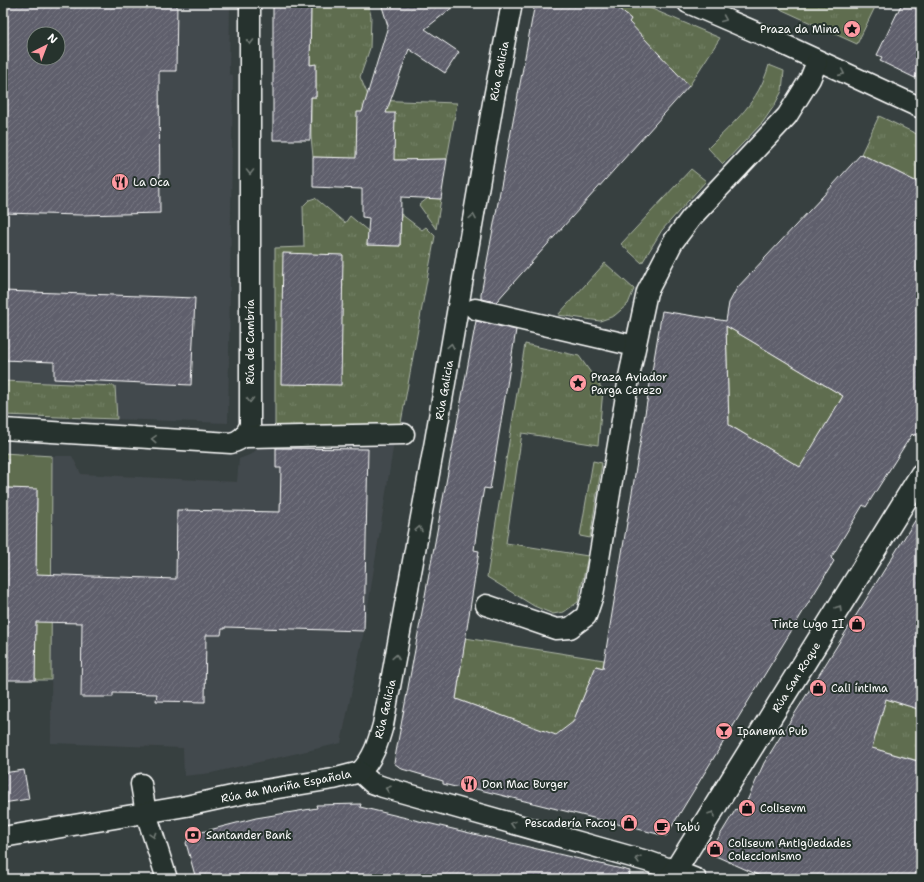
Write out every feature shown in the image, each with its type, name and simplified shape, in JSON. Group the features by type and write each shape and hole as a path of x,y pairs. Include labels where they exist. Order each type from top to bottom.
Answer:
{"street":[{"name":"Rúa de Cambría","path":"244,437 250,425 250,3"},
{"name":"Rúa Galicia","path":"360,772 367,765 374,753 383,725 435,441 491,111 512,3"},
{"path":"699,5 818,62 921,108"},
{"path":"486,605 556,629 570,628 586,616 593,595 630,372 647,292 673,242 691,218 787,116 810,80 818,62"},
{"path":"475,309 635,346"},
{"path":"3,430 231,443 239,441 244,437 404,434"},
{"name":"Rúa San Roque","path":"673,875 921,475"},
{"name":"Rúa da Mariña Española","path":"3,837 186,806 246,793 333,779 360,772 372,783 383,787 673,875 696,879"},
{"path":"141,784 146,813 168,879"}],"shaded area":[{"path":"3,3 230,3 229,74 233,75 228,423 3,415"},
{"path":"264,441 394,442 364,631 341,743 211,773 184,776 183,748 51,743 52,456 72,456 81,474 237,482 239,459 252,454"}],"green space":[{"path":"316,3 368,3 371,16 370,48 360,77 370,100 457,103 447,159 394,160 313,157 311,136 311,97 316,97 316,65 310,65 311,5 316,6"},
{"path":"612,3 638,3 720,38 689,86 642,37 624,29 631,19"},
{"name":"Praza da Mina","path":"767,3 877,3 857,44"},
{"path":"769,65 784,71 782,91 763,122 723,164 708,148 736,120 752,101 759,90"},
{"path":"879,116 921,136 921,184 861,154"},
{"path":"691,169 706,181 662,230 642,263 621,244"},
{"path":"315,198 345,223 350,216 368,231 367,245 400,246 401,214 422,230 426,227 435,236 400,428 275,427 275,248 304,247 303,206 309,200"},
{"path":"428,198 441,199 436,229 419,205"},
{"path":"605,263 634,289 628,304 614,316 600,321 558,315"},
{"path":"726,326 843,396 816,442 807,472 728,424"},
{"path":"525,344 579,356 603,390 598,445 522,433 506,543 588,556 578,602 564,612 553,614 534,606 487,577"},
{"path":"3,381 115,386 117,419 3,415"},
{"path":"3,453 52,456 51,680 35,680 37,490 8,488 8,459 3,458"},
{"path":"593,461 602,463 590,538 580,536"},
{"path":"3,495 6,495 3,676"},
{"path":"465,638 604,660 603,668 596,666 573,722 626,772 516,721 456,699"},
{"path":"921,661 921,754 919,761 868,747 886,699 908,706"}],"building":[{"path":"3,3 177,3 176,71 159,71 160,213 81,215 3,213"},
{"path":"273,3 311,3 310,65 316,64 316,97 311,97 310,140 273,140"},
{"path":"381,3 458,3 425,29 459,52 445,73 409,49 386,113 395,113 394,160 447,159 441,199 401,197 400,246 367,245 369,218 362,217 362,189 313,187 313,157 356,158 357,112 362,112 388,26"},
{"path":"535,3 612,3 631,19 629,22 689,86 496,302 481,299 481,294"},
{"path":"902,3 921,3 921,65 915,78 880,61 882,57 877,55"},
{"path":"861,154 921,184 921,438 912,434 866,507 863,505 831,558 834,561 666,836 472,788 472,791 443,784 443,781 402,769 394,763 476,321 516,330 490,489 484,488 478,521 474,550 479,551 456,699 556,735 573,722 596,666 603,668 662,311 726,321 729,303 737,288","holes":["726,326 843,396 800,467 729,425"]},
{"path":"283,253 343,255 341,385 281,384"},
{"path":"3,291 195,298 191,385 54,379 54,362 3,360"},
{"path":"276,448 368,449 364,631 225,627 225,629 222,629 221,635 206,635 205,702 156,701 157,694 113,693 113,697 81,697 82,623 36,622 35,680 3,680 6,488 37,489 36,574 176,579 177,510 280,512 281,468 276,468"},
{"path":"921,511 921,710 886,699 872,748 921,762 921,879 767,879 709,853 736,809 742,812 764,763"},
{"path":"24,770 29,799 3,803 3,773"},
{"path":"361,804 360,807 630,871 629,879 196,879 186,843 190,835 256,818 317,808 316,805"}],"place":[{"name":"Praza da Mina","path":"852,29"},
{"name":"La Oca","path":"120,182"},
{"name":"Praza Aviador Parga Cerezo","path":"578,383"},
{"name":"Tinte Lugo II","path":"857,624"},
{"name":"Cali íntima","path":"818,688"},
{"name":"Ipanema Pub","path":"724,731"},
{"name":"Don Mac Burger","path":"469,784"},
{"name":"Colisevm","path":"747,808"},
{"name":"Pescadería Facoy","path":"629,823"},
{"name":"Tabú","path":"662,827"},
{"name":"Santander Bank","path":"193,835"},
{"name":"Coliseum Antigüedades Coleccionismo","path":"715,849"}]}
